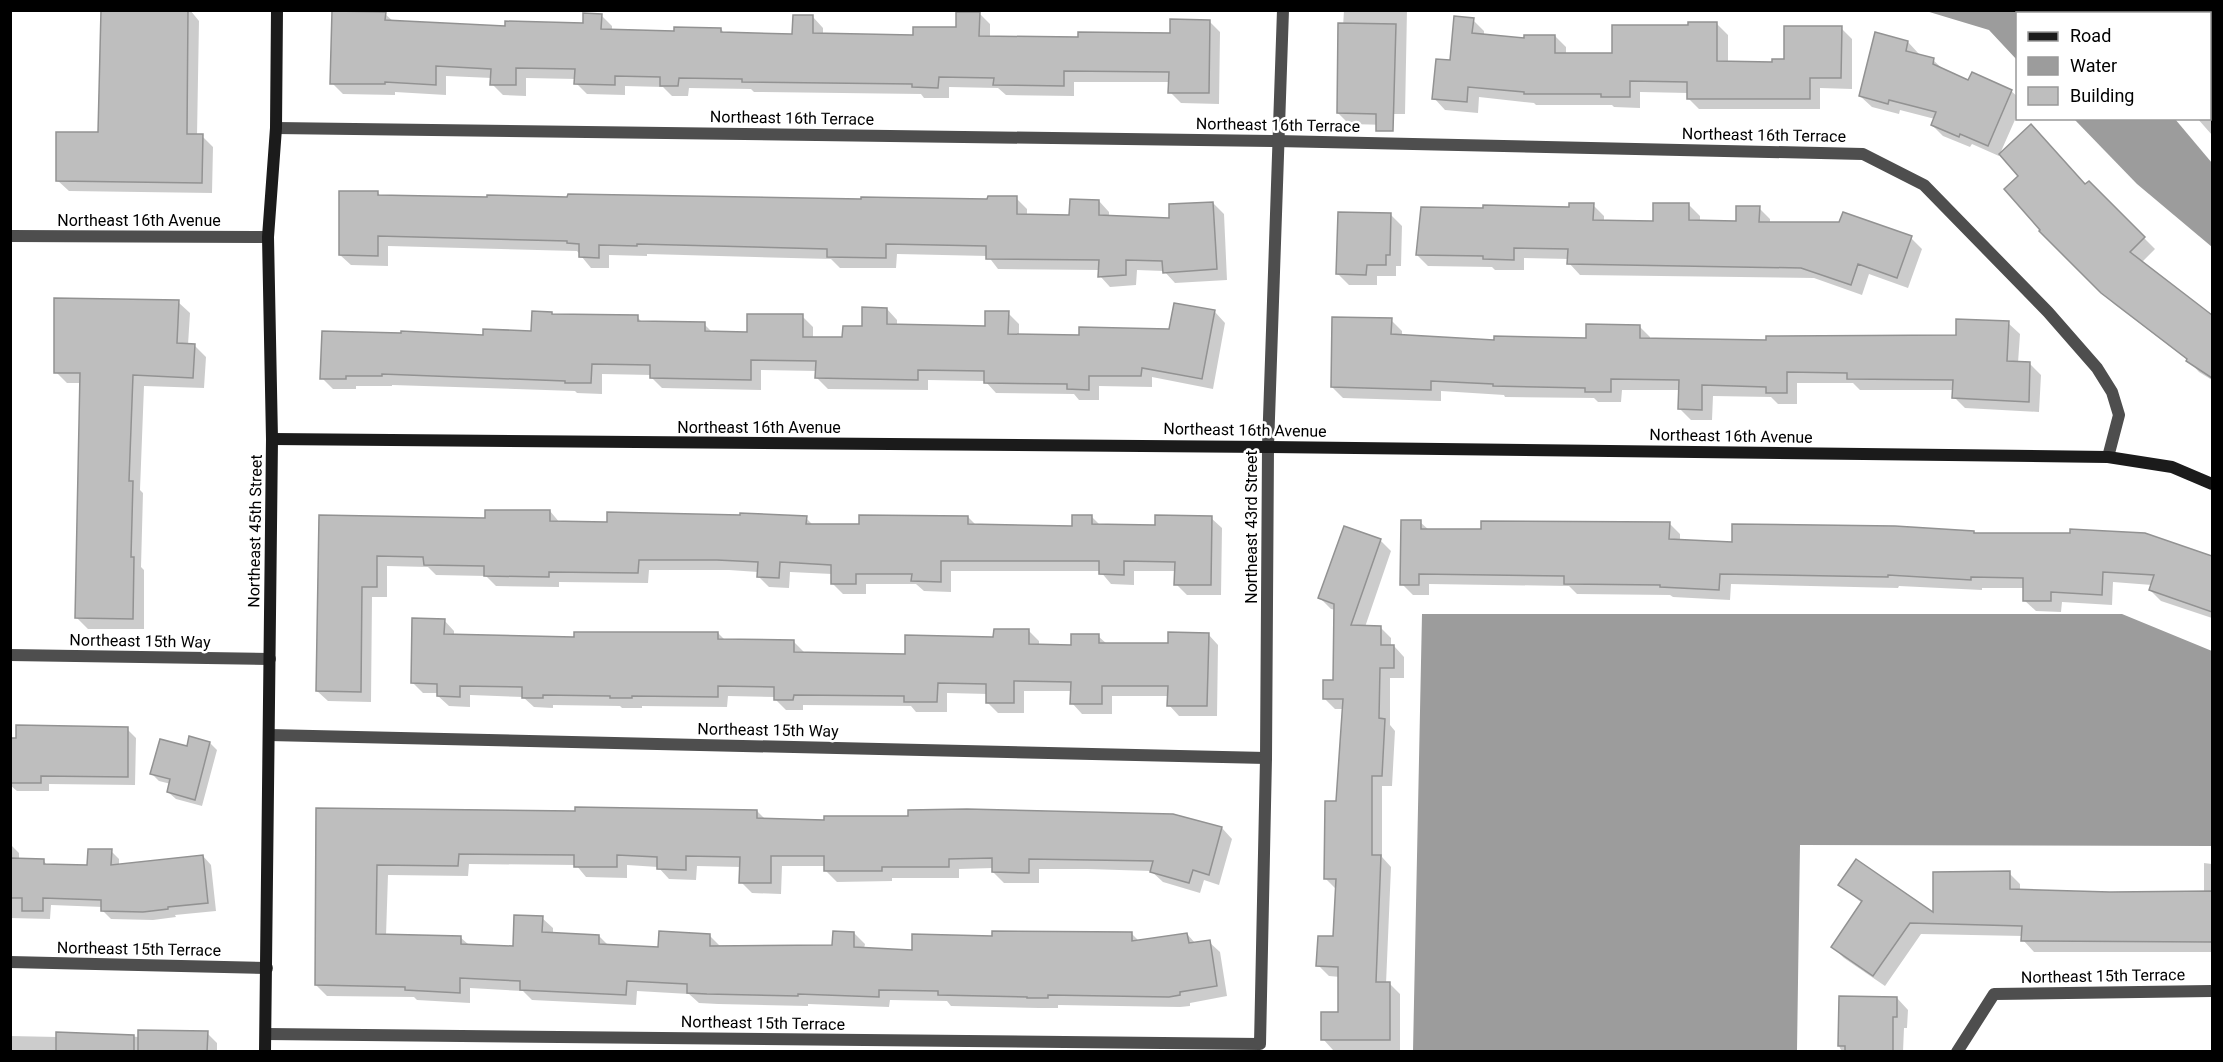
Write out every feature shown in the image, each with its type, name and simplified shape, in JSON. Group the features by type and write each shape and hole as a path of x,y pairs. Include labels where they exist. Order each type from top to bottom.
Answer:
{"street":[{"name":"Northeast 45th Street","path":"266,1052 272,439 268,237 276,128 277,10"},
{"name":"Northeast 43rd Street","path":"1260,1044 1266,758 1268,447 1283,10"},
{"name":"Northeast 16th Terrace","path":"276,128 1277,141 1863,154 1924,185 2048,312 2097,368 2112,392 2118,415 2108,457"},
{"name":"Northeast 16th Avenue","path":"10,236 268,237"},
{"name":"Northeast 16th Avenue","path":"272,439 2108,457 2172,467 2212,484"},
{"name":"Northeast 15th Way","path":"10,656 270,659"},
{"name":"Northeast 15th Way","path":"269,735 1266,758"},
{"name":"Northeast 15th Terrace","path":"10,962 267,968"},
{"name":"Northeast 15th Terrace","path":"1957,1052 1994,994 2212,991"},
{"name":"Northeast 15th Terrace","path":"266,1034 1260,1044"}],"water":[{"path":"1926,11 2085,12 2016,12 2016,59 1989,30"},
{"path":"2075,120 2176,120 2212,163 2212,247 2137,184"},
{"path":"1422,614 2122,614 2212,651 2212,846 1800,845 1797,1051 1413,1051"}],"building":[{"path":"101,10 188,10 187,134 203,134 202,183 56,181 56,132 98,132"},
{"path":"332,11 386,12 385,20 505,26 505,21 583,23 583,13 602,14 601,29 674,31 674,27 721,28 721,32 792,34 793,15 813,15 813,33 913,35 913,27 956,27 956,12 980,12 979,36 1078,37 1078,32 1170,33 1170,19 1210,20 1209,93 1168,93 1169,72 1064,71 1064,86 993,85 994,78 939,77 938,88 912,87 912,84 742,82 742,79 679,78 678,86 660,86 660,77 615,76 615,85 574,84 575,69 516,68 516,85 490,85 491,69 436,66 436,85 385,82 385,84 330,84"},
{"path":"1454,16 1474,18 1472,33 1524,38 1524,35 1555,35 1555,53 1612,53 1612,25 1688,25 1688,22 1717,22 1717,61 1772,62 1772,59 1784,59 1784,26 1842,26 1841,78 1810,78 1810,99 1687,99 1687,82 1630,81 1630,97 1601,97 1601,94 1524,94 1524,92 1468,87 1467,102 1432,99 1436,59 1450,60"},
{"path":"1338,23 1396,24 1393,131 1376,131 1376,114 1337,113"},
{"path":"1875,32 1908,41 1906,51 1934,58 1933,64 1968,80 1972,72 2012,90 1988,146 1931,125 1936,112 1889,100 1888,104 1859,96"},
{"path":"2031,124 2085,184 2089,181 2145,237 2130,252 2212,315 2212,378 2186,361 2187,359 2101,293 2039,231 2004,189 2018,176 1999,154"},
{"path":"339,191 378,191 378,195 487,197 487,195 567,197 568,194 987,199 988,196 1017,196 1017,214 1069,215 1070,199 1099,200 1099,215 1169,218 1169,204 1213,202 1217,269 1163,273 1162,261 1126,260 1126,275 1098,277 1099,260 986,259 986,246 886,244 886,258 827,257 827,249 637,244 637,246 599,245 599,258 579,257 579,244 567,243 567,241 378,236 378,256 339,255"},
{"path":"1569,203 1594,203 1593,220 1653,221 1653,203 1689,203 1689,220 1736,221 1736,206 1760,206 1759,222 1839,222 1843,212 1912,236 1897,278 1858,264 1851,285 1801,268 1567,264 1568,249 1514,248 1514,260 1483,259 1483,256 1416,255 1421,207 1483,208 1483,205 1569,207"},
{"path":"1338,212 1391,213 1390,255 1386,255 1386,265 1367,265 1366,275 1336,274"},
{"path":"54,298 179,300 177,343 195,344 193,378 133,375 129,481 133,481 131,557 134,557 133,619 75,618 80,373 54,373"},
{"path":"1174,303 1215,310 1202,379 1142,368 1141,376 1089,376 1089,390 1067,389 1067,384 984,383 984,371 918,370 918,380 815,378 816,361 751,360 751,380 650,378 650,365 592,364 591,383 382,374 382,376 346,376 346,379 320,379 322,331 401,333 401,331 483,335 483,329 531,331 532,311 552,312 552,314 638,315 638,321 705,322 705,331 747,332 747,314 803,314 803,337 842,337 843,326 862,326 862,307 887,308 887,324 985,326 985,311 1009,311 1008,334 1079,335 1079,327 1169,329"},
{"path":"1332,317 1392,318 1391,334 1494,340 1494,336 1586,338 1586,324 1640,325 1640,338 1766,340 1766,336 1956,335 1956,319 2009,321 2007,361 2030,362 2029,402 1952,398 1953,380 1847,379 1847,373 1787,372 1787,393 1766,393 1766,387 1702,385 1702,410 1678,409 1679,380 1611,379 1611,392 1585,392 1585,388 1493,386 1493,384 1431,381 1431,390 1331,387"},
{"path":"485,510 550,510 550,521 607,522 607,512 740,515 740,513 807,516 806,524 859,524 859,515 968,516 968,524 1072,526 1072,515 1092,515 1092,524 1155,525 1155,515 1212,516 1211,585 1174,585 1175,562 1124,561 1124,575 1099,574 1099,561 941,561 941,582 911,581 912,574 856,574 856,584 831,584 831,565 780,562 779,578 757,577 758,562 717,560 639,560 638,573 549,572 549,577 484,576 484,566 424,565 423,557 377,556 377,587 362,587 361,692 316,691 319,515 485,518"},
{"path":"1401,520 1421,520 1421,529 1481,529 1481,521 1670,522 1669,539 1732,542 1732,524 1895,526 1974,531 1974,533 2070,533 2070,529 2145,533 2212,556 2212,612 2149,590 2154,575 2103,572 2102,595 2051,592 2051,601 2023,601 2023,578 1971,577 1971,580 1888,575 1888,577 1720,574 1719,590 1660,587 1660,585 1564,584 1564,576 1419,574 1419,585 1400,585"},
{"path":"1344,526 1381,539 1351,625 1381,626 1381,645 1394,645 1394,668 1380,668 1379,718 1385,719 1382,776 1372,776 1372,855 1381,855 1376,982 1390,982 1390,1040 1321,1040 1321,1012 1338,1012 1338,967 1316,966 1318,936 1333,936 1336,879 1324,879 1325,801 1336,801 1343,699 1323,699 1323,680 1333,680 1334,604 1318,598"},
{"path":"412,618 445,619 444,634 574,637 574,632 718,632 718,639 794,640 794,652 905,654 905,635 993,637 994,629 1029,629 1029,644 1071,645 1071,634 1099,634 1099,643 1168,643 1168,632 1209,633 1207,706 1167,706 1168,686 1102,686 1102,704 1070,704 1071,682 1014,681 1014,703 986,703 986,684 938,683 937,702 904,702 904,696 794,695 793,700 774,700 774,687 718,686 718,697 610,698 610,696 543,695 543,698 522,698 522,687 460,686 460,697 437,696 437,684 411,683"},
{"path":"16,725 128,727 128,777 41,776 41,783 10,783 10,738 16,738"},
{"path":"189,736 210,742 195,800 167,792 170,779 150,774 160,739 187,746"},
{"path":"575,807 757,810 757,818 824,820 824,816 908,816 908,810 967,809 1173,814 1222,827 1209,875 1193,870 1189,883 1150,872 1153,861 1029,859 1029,873 992,872 992,858 949,859 949,867 882,867 882,871 824,871 824,856 771,856 771,883 739,883 740,857 686,856 686,870 657,869 657,857 617,855 617,867 574,867 574,855 459,854 458,866 377,865 376,934 461,936 461,944 513,946 514,915 543,916 542,932 599,935 599,944 658,947 659,931 710,934 710,946 832,945 833,931 854,932 854,947 912,950 912,934 992,936 992,931 1132,932 1132,941 1187,933 1189,943 1210,940 1217,986 1180,992 1180,995 1169,997 1048,995 1048,998 1027,998 938,995 938,991 879,990 879,997 707,994 687,993 687,984 627,981 626,995 520,990 520,981 460,978 460,993 405,990 405,987 315,985 316,808 575,811"},
{"path":"88,849 112,849 111,865 203,855 208,903 143,912 101,911 101,900 43,898 43,911 22,911 22,898 10,898 10,858 44,859 44,864 87,865"},
{"path":"1856,859 1933,912 1933,872 2010,871 2010,889 2110,892 2212,891 2212,942 2021,941 2022,926 1910,923 1873,976 1831,947 1862,901 1838,885"},
{"path":"1839,996 1897,997 1897,1017 1893,1017 1893,1052 1845,1052 1845,1046 1838,1046"},
{"path":"138,1030 208,1031 207,1052 138,1052"},
{"path":"56,1032 134,1035 134,1052 56,1052"}]}
